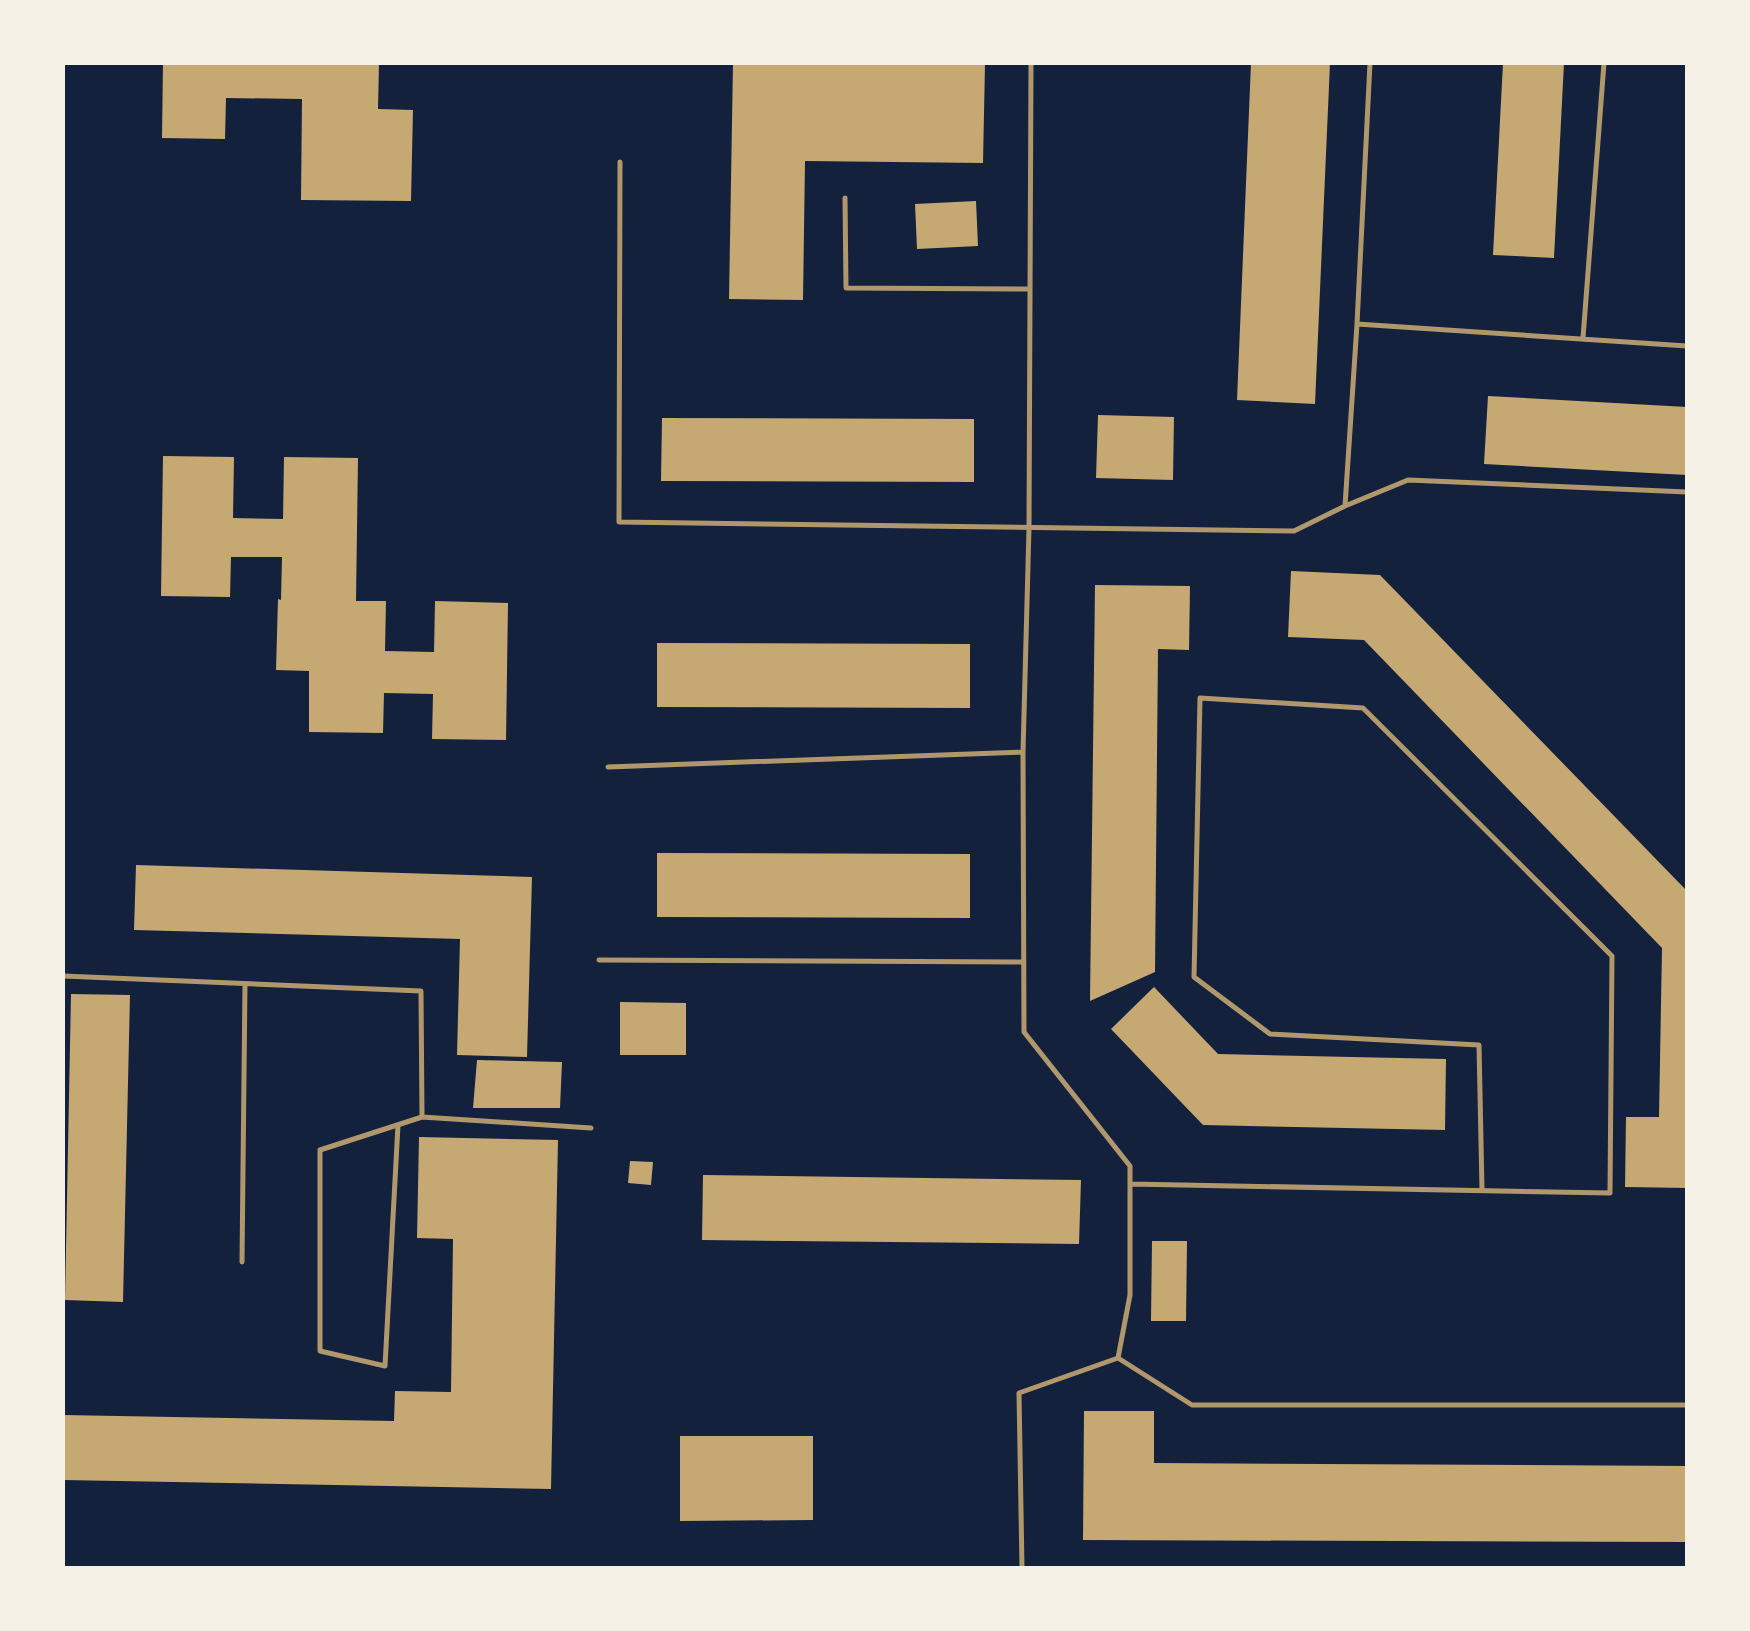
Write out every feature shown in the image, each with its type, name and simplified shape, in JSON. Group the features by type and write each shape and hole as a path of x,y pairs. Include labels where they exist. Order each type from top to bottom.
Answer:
{"lane":[{"path":"1031,63 1029,528 1023,752 1024,1032 1130,1166 1130,1295 1118,1358"},
{"path":"1345,506 1370,63"},
{"path":"1583,338 1604,63"},
{"path":"620,162 619,522 1294,531 1408,480 1687,492"},
{"path":"845,198 845,288 1030,289"},
{"path":"1357,324 1687,346"},
{"path":"1130,1184 1609,1193 1612,956 1363,708 1200,698 1194,977 1270,1034 1479,1045 1482,1190"},
{"path":"608,767 1023,752"},
{"path":"599,960 1024,962"},
{"path":"63,976 421,991 422,1117"},
{"path":"242,1262 245,984"},
{"path":"398,1125 385,1366 320,1351 320,1150 422,1117 591,1128"},
{"path":"1118,1358 1192,1405 1687,1405"},
{"path":"1021,1568 1019,1393 1118,1358"}],"building":[{"path":"163,63 379,63 378,109 413,110 411,201 301,200 302,99 226,98 225,139 162,138"},
{"path":"733,63 985,64 983,163 805,161 803,300 729,299"},
{"path":"1251,63 1330,63 1315,404 1237,400"},
{"path":"1503,63 1564,63 1554,258 1493,255"},
{"path":"976,201 978,246 917,249 915,204"},
{"path":"1488,396 1687,407 1687,475 1484,464"},
{"path":"1098,415 1174,417 1173,480 1096,478"},
{"path":"662,418 974,419 974,482 661,481"},
{"path":"163,456 234,457 233,518 283,519 284,457 358,458 356,601 386,601 385,651 434,652 435,601 508,603 506,740 432,739 433,694 384,693 383,733 309,732 309,671 276,670 282,557 231,557 230,597 161,596"},
{"path":"1291,571 1380,575 1687,891 1687,1188 1625,1187 1626,1117 1659,1117 1662,948 1364,640 1288,637"},
{"path":"1095,585 1190,586 1189,650 1158,649 1155,972 1090,1001"},
{"path":"657,643 970,644 970,708 657,707"},
{"path":"657,853 970,854 970,918 657,917"},
{"path":"136,865 532,877 527,1057 457,1055 460,939 134,930"},
{"path":"1154,987 1218,1054 1446,1059 1445,1130 1203,1125 1111,1029"},
{"path":"71,994 130,995 123,1302 65,1300"},
{"path":"620,1002 686,1003 686,1055 620,1055"},
{"path":"477,1060 562,1062 560,1108 473,1108"},
{"path":"419,1137 558,1140 551,1489 63,1480 63,1415 394,1421 395,1391 451,1392 453,1239 417,1238"},
{"path":"630,1161 653,1162 651,1185 628,1183"},
{"path":"703,1175 1081,1180 1079,1244 702,1240"},
{"path":"1152,1241 1187,1241 1186,1321 1151,1321"},
{"path":"1084,1411 1154,1411 1154,1463 1687,1466 1687,1542 1083,1540"},
{"path":"680,1436 813,1436 813,1520 680,1521"}]}
